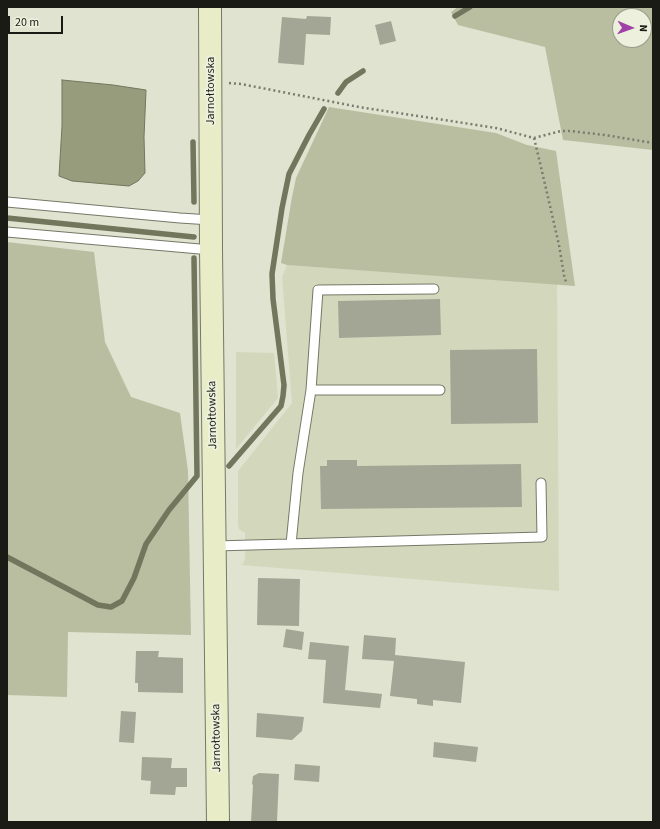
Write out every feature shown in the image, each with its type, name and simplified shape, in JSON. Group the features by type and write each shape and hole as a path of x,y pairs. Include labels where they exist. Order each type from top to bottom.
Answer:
{"street":[{"name":"Jarnołtowska","path":"210,7 211,250 218,822"}],"lane":[{"path":"7,202 212,220"},
{"path":"7,232 211,250"},
{"path":"291,544 298,474 311,390 318,290 434,289"},
{"path":"311,390 440,390"},
{"path":"215,546 542,537 541,483"}],"path":[{"path":"211,82 241,84 358,107 496,128 534,138 561,131 570,131 653,143"},
{"path":"534,138 542,167 566,282"}],"shaded area":[{"path":"458,7 652,7 653,150 563,140 545,47 458,25 451,12"},
{"path":"62,80 146,90 144,137 145,173 138,181 129,186 72,181 59,176 62,126"},
{"path":"329,107 496,133 527,145 556,151 575,286 287,265 281,263 296,178"},
{"path":"7,242 94,252 105,342 131,397 180,413 188,471 191,635 68,632 67,697 7,695"},
{"path":"287,265 557,284 559,591 242,565 245,560 245,533 239,529 238,524 238,471 292,403 282,277"},
{"path":"236,352 274,353 278,398 236,449"}],"building":[{"path":"307,16 331,17 330,35 306,34 304,65 278,63 282,17 306,19"},
{"path":"391,21 396,41 380,45 375,25"},
{"path":"440,299 441,335 339,338 338,301"},
{"path":"537,349 538,423 451,424 450,350"},
{"path":"327,460 357,460 357,466 521,464 522,507 321,509 320,466 327,466"},
{"path":"258,578 300,579 299,626 257,625"},
{"path":"286,629 304,632 302,650 283,647"},
{"path":"364,635 396,638 395,655 465,662 461,703 433,700 433,706 417,704 417,699 390,696 394,661 362,659"},
{"path":"310,642 349,646 345,690 382,694 380,708 323,703 326,660 308,659"},
{"path":"136,651 159,651 158,657 183,658 183,693 138,692 138,683 135,683"},
{"path":"121,711 136,712 134,743 119,742"},
{"path":"257,713 304,717 302,731 292,740 256,737"},
{"path":"434,742 478,747 476,762 433,757"},
{"path":"142,757 172,758 171,768 187,768 187,787 176,787 175,795 150,794 151,781 141,780"},
{"path":"295,764 320,766 319,782 294,780"},
{"path":"259,773 279,774 277,822 251,822 253,776"}],"waterway":[{"path":"455,16 470,7"},
{"path":"338,93 346,82 363,71"},
{"path":"229,466 281,406 284,385 273,299 272,274 282,208 289,174 324,109"},
{"path":"193,142 194,202"},
{"path":"7,218 194,237"},
{"path":"7,557 98,605 111,607 122,601 134,578 146,544 169,510 197,476 194,258"}]}
